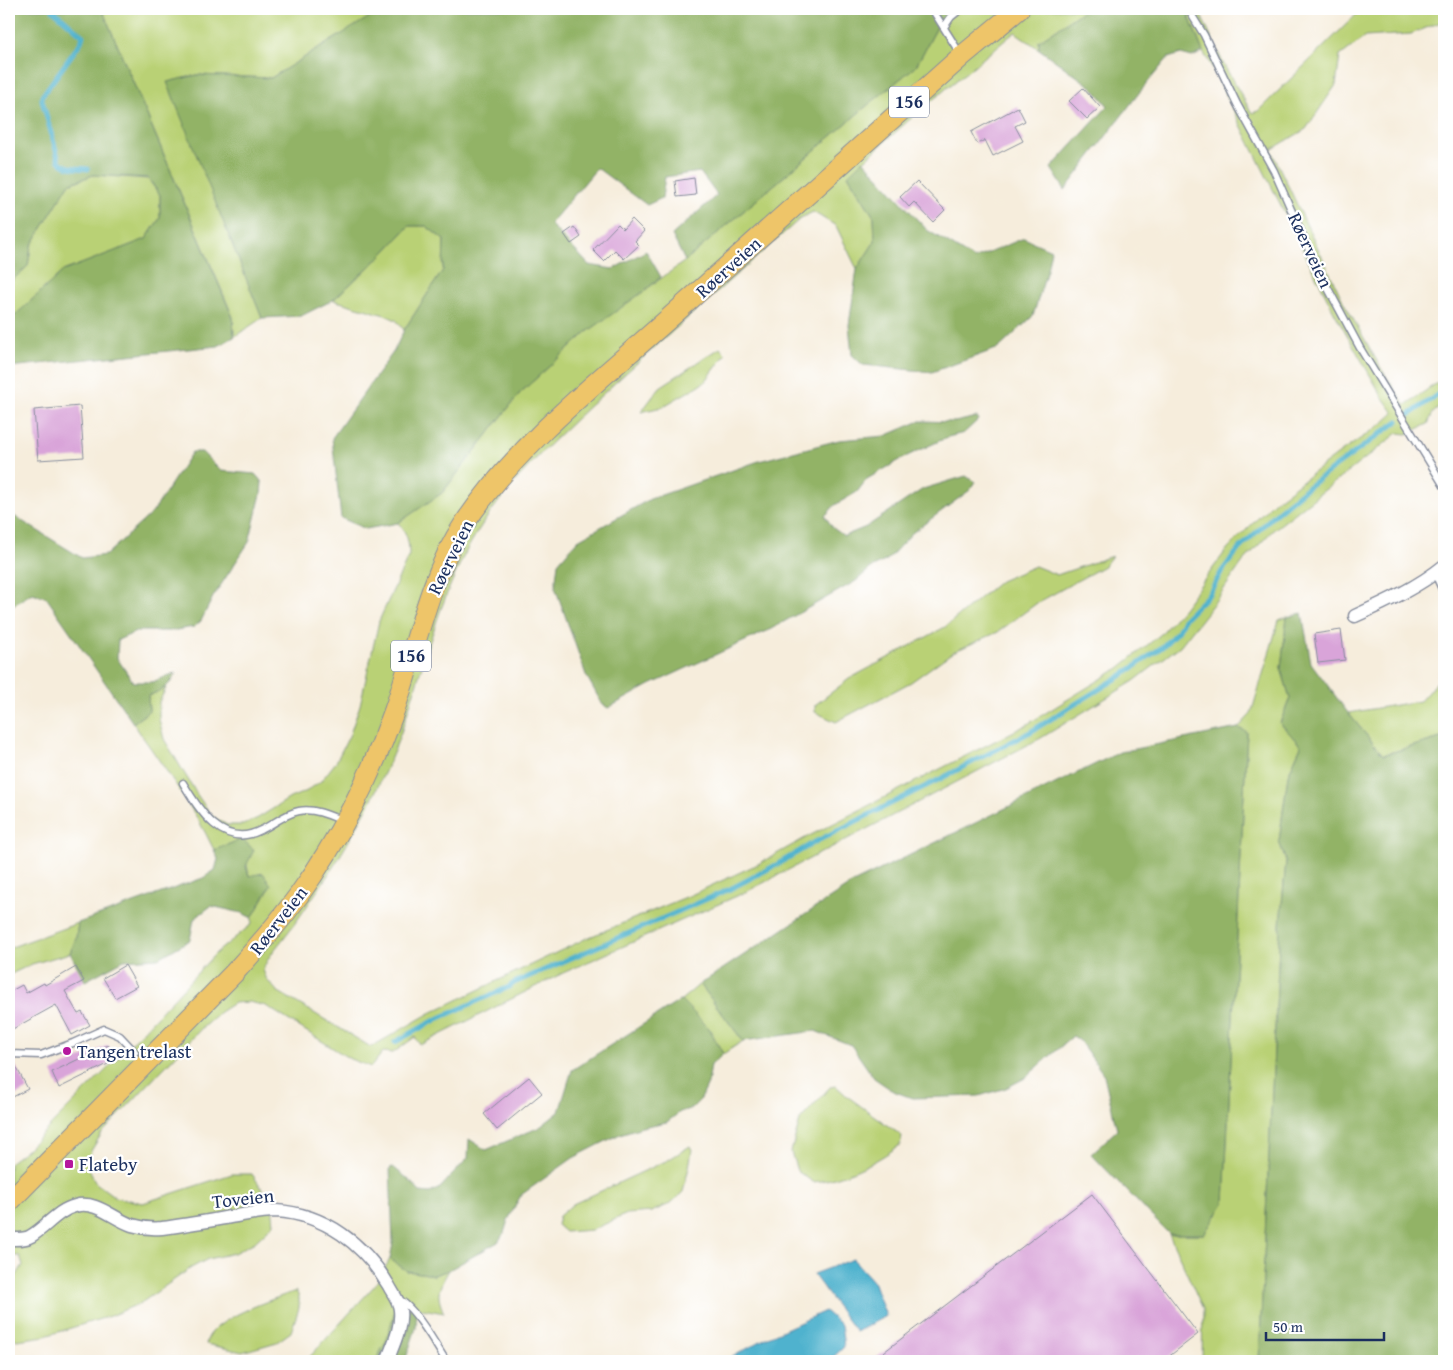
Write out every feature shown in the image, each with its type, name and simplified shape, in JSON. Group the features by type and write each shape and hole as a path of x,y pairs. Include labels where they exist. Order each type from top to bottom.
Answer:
{"main road":[{"name":"Røerveien","path":"9,1202 234,974 299,895 344,822 377,757 394,712 418,630 446,559 462,527 486,492 550,425 962,56 1020,9"}],"street":[{"path":"1355,616 1384,603 1439,570"},
{"name":"Toveien","path":"9,1239 30,1237 60,1213 75,1206 89,1205 132,1225 152,1229 256,1212 275,1211 302,1214 332,1227 365,1254 383,1275 397,1299 400,1309 399,1327 387,1361"}],"lane":[{"path":"932,9 962,56"},
{"path":"944,27 951,17 961,9"},
{"name":"Røerveien","path":"1188,9 1204,35 1237,104 1274,171 1316,266 1360,348 1444,486"},
{"path":"1439,570 1444,593"},
{"path":"182,783 209,822 228,833 248,834 259,832 288,814 309,810 344,822"},
{"path":"9,1054 41,1055 73,1044 104,1029 120,1036 136,1052"},
{"path":"397,1299 404,1302 420,1322 446,1361"}],"green space":[{"path":"9,9 102,9 233,318 234,337 218,346 9,367 9,321 63,271 146,239 160,218 160,195 148,178 93,175 69,184 31,246 28,266 9,283"},
{"path":"102,9 372,9 372,16 271,78 197,75 168,82 262,318 234,337 233,317"},
{"path":"372,9 953,9 942,18 916,66 685,261 672,235 717,195 700,172 665,177 662,198 647,205 597,168 550,224 589,265 613,269 646,251 661,277 587,332 520,393 442,493 398,523 366,529 341,518 332,438 394,351 404,330 443,270 444,240 426,226 409,226 382,255 333,300 301,316 262,318 167,82 197,75 271,78 371,16"},
{"path":"953,9 1086,9 1039,41 1039,49 1015,32 918,112 848,175 874,217 875,241 857,269 836,226 813,212 801,218 579,416 541,453 506,492 476,534 451,583 432,634 399,738 370,803 327,877 265,965 263,970 267,980 277,991 371,1047 430,1013 587,938 691,895 760,863 1026,725 1119,668 1161,634 1184,607 1228,548 1274,502 1394,413 1383,398 1334,312 1203,52 1186,9 1198,9 1225,67 1252,113 1258,111 1362,9 1444,9 1444,18 1441,22 1411,34 1365,37 1340,56 1336,85 1306,129 1271,150 1344,303 1381,368 1405,405 1444,378 1444,403 1433,413 1428,424 1407,434 1398,433 1272,531 1242,563 1217,599 1180,646 1134,681 1041,738 746,892 563,973 420,1045 415,1037 393,1053 383,1052 371,1067 350,1059 266,1006 249,1002 234,1003 220,1012 201,1029 102,1133 91,1151 88,1168 96,1183 115,1197 143,1203 232,1174 252,1174 272,1203 274,1224 255,1242 234,1253 208,1259 191,1268 141,1303 110,1316 45,1336 17,1340 9,1336 9,1282 15,1278 23,1265 20,1256 9,1256 9,1163 26,1150 116,1060 216,953 252,924 252,918 271,885 249,876 242,839 214,850 187,801 133,723 149,711 148,696 166,688 159,702 159,719 164,739 212,816 227,825 243,825 258,818 290,798 307,791 321,781 336,762 350,734 360,705 379,621 409,555 407,538 404,530 398,523 443,492 520,393 587,332 685,261 916,66 942,18"},
{"path":"1086,9 1186,9 1203,52 1192,57 1181,54 1168,58 1065,190 1051,168 1108,106 1093,88 1039,49 1039,41"},
{"path":"863,160 927,230 974,259 1024,238 1051,250 1033,316 999,348 932,372 863,365 852,355 849,325 857,269 875,241 874,217 848,175"},
{"path":"93,175 148,179 160,195 160,218 146,239 63,271 9,321 9,283 28,266 31,246 69,184"},
{"path":"409,226 426,226 444,240 443,270 404,330 396,320 385,315 333,300 382,255"},
{"path":"720,348 726,354 705,382 662,407 641,412 660,387"},
{"path":"977,417 978,420 964,433 948,437 907,456 867,479 857,492 835,505 825,516 833,528 844,536 866,527 923,489 966,476 975,482 970,490 912,533 887,560 871,568 856,581 771,629 650,685 608,708 602,704 586,675 555,587 558,563 578,540 650,499 759,461 839,440 885,436 920,421 955,422"},
{"path":"192,452 202,452 221,471 255,474 262,482 261,494 249,542 213,597 201,621 194,627 170,631 138,631 118,640 117,658 133,682 152,682 175,673 168,685 148,696 149,711 133,723 46,597 32,593 9,608 9,513 82,558 106,555 153,512"},
{"path":"1112,556 1104,566 1037,603 998,632 953,652 911,682 836,722 815,712 815,705 849,679 945,627 1000,581 1035,566 1057,575"},
{"path":"1302,613 1311,663 1348,713 1383,755 1444,737 1444,1361 1259,1361 1280,925 1286,862 1279,841 1288,775 1301,746 1280,723 1290,698 1281,668 1287,617"},
{"path":"1287,617 1281,668 1290,698 1280,723 1301,746 1288,775 1279,841 1286,862 1280,925 1259,1361 1202,1361 1203,1309 1169,1234 1204,1234 1224,1203 1247,732 1238,728 1251,714 1279,620"},
{"path":"1444,674 1444,737 1383,755 1348,713 1420,701"},
{"path":"1238,728 1247,732 1224,1203 1204,1234 1169,1234 1091,1154 1117,1130 1104,1075 1079,1040 1073,1036 1025,1078 1006,1088 979,1096 912,1098 893,1091 874,1078 851,1045 815,1031 743,1041 700,984 853,883 1120,752"},
{"path":"242,839 254,850 246,866 249,876 263,873 271,885 252,918 242,913 211,906 194,919 190,940 159,958 124,960 85,981 70,953 76,938 78,923 203,878 215,870 218,859 214,850"},
{"path":"78,923 76,938 70,953 32,964 9,975 9,948"},
{"path":"700,984 743,1041 723,1054 709,1028 681,1000"},
{"path":"681,1000 709,1028 723,1054 711,1065 708,1084 701,1099 692,1108 680,1112 667,1122 620,1134 573,1158 521,1195 498,1242 449,1270 434,1275 407,1271 390,1259 393,1243 390,1168 393,1167 408,1179 420,1192 430,1193 440,1188 468,1158 469,1139 486,1150 540,1127 559,1112 572,1070"},
{"path":"836,1086 902,1136 900,1145 880,1158 848,1174 813,1182 797,1171 791,1152 800,1120 830,1087"},
{"path":"690,1146 692,1150 683,1192 670,1204 651,1212 627,1214 592,1230 565,1232 557,1225 559,1216 573,1204 668,1160"},
{"path":"390,1259 407,1271 434,1275 449,1270 439,1291 444,1313 417,1308 395,1311 386,1342 375,1361 306,1361 375,1285"},
{"path":"296,1291 299,1297 299,1308 291,1332 277,1342 242,1352 206,1344 210,1335 218,1326 230,1318"},
{"path":"417,1308 416,1328 406,1358 408,1361 375,1361 386,1342 395,1311"}],"water":[{"path":"853,1259 873,1281 886,1316 856,1332 813,1274"},
{"path":"825,1311 841,1325 844,1347 829,1361 725,1361 766,1338"}],"building":[{"path":"1083,88 1100,107 1087,119 1069,101"},
{"path":"1018,107 1025,121 1015,126 1023,141 993,156 985,140 977,144 971,132"},
{"path":"694,178 696,195 677,197 675,181"},
{"path":"917,181 945,210 933,222 914,202 909,207 900,197"},
{"path":"632,219 644,231 635,241 639,245 624,259 615,250 604,261 593,250 618,224 623,229"},
{"path":"574,227 581,237 571,244 564,234"},
{"path":"80,406 84,457 38,460 34,410"},
{"path":"1341,630 1345,660 1318,663 1314,634"},
{"path":"125,965 137,986 115,998 103,978"},
{"path":"76,967 84,981 65,991 78,1014 82,1012 90,1025 72,1035 56,1005 9,1031 9,992 22,985 26,993 44,983 45,985"},
{"path":"108,1045 116,1060 59,1088 52,1072"},
{"path":"9,1059 12,1059 28,1089 9,1099"},
{"path":"529,1077 542,1093 497,1130 484,1114"},
{"path":"1092,1194 1198,1334 1163,1361 872,1361"}],"waterway":[{"path":"52,9 83,36 81,42 42,96 42,100 59,161 69,167 88,169"},
{"path":"1409,415 1444,390"},
{"path":"395,1042 437,1019 509,987 514,983 730,889 815,842 1030,732 1127,672 1162,647 1178,631 1184,619 1209,594 1222,571 1239,549 1273,516 1305,489 1398,421"}],"place":[{"name":"Tangen trelast","path":"67,1051"},
{"name":"Flateby","path":"69,1164"}]}
